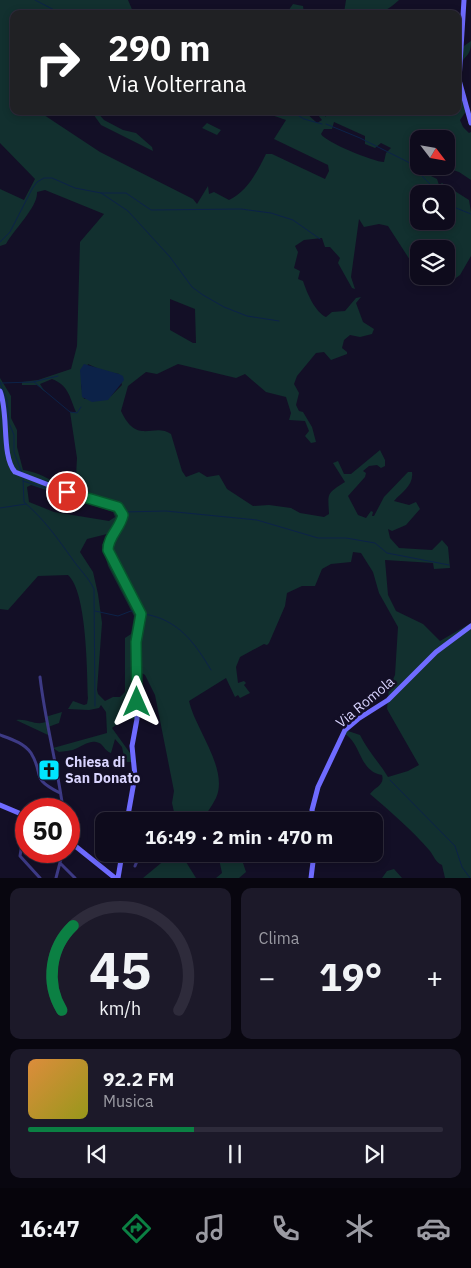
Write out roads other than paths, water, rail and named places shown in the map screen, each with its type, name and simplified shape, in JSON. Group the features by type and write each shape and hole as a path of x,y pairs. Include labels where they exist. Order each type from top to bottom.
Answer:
{"main road":[{"path":"461,48 464,0"},
{"path":"461,87 471,123"},
{"path":"0,391 4,402 11,467 20,475 118,507 122,512 122,521 110,538 108,550 141,614 136,642 137,719 132,746 135,776 129,812"},
{"name":"Via Romola","path":"312,812 318,788 345,730 358,719 388,700 436,652 471,626"},
{"path":"0,805 15,812"},
{"path":"80,849 117,878 120,862"},
{"path":"311,878 313,862"}],"street":[{"path":"40,677 44,712 52,743 61,798"},
{"path":"0,735 20,743 31,753 38,777 44,785 61,793"},
{"path":"135,866 137,862"},
{"path":"26,863 40,878"},
{"path":"56,878 60,863"},
{"path":"60,863 75,878"}],"water":[{"path":"84,364 123,376 124,380 108,400 92,402 82,397 80,370"}],"waterway":[{"path":"35,0 54,10"},
{"path":"298,115 304,119 322,124"},
{"path":"326,124 360,138 408,162 431,185"},
{"path":"0,242 10,232 32,189 37,182 44,178 52,178 75,188 101,193 126,193 151,210 241,209 271,213 293,220 320,239"},
{"path":"101,193 128,211 170,257 192,287 203,295 224,307 247,316 279,321"},
{"path":"455,208 471,214"},
{"path":"2,383 33,382 58,376"},
{"path":"0,382 7,400 9,423 14,435 14,452 22,473"},
{"path":"34,382 70,412 77,413 81,407"},
{"path":"23,477 24,502 38,515 87,577 94,589 95,706"},
{"path":"23,481 117,511"},
{"path":"0,508 26,504"},
{"path":"123,512 166,511 257,520 318,538 346,538 375,543 387,553 449,565"},
{"path":"95,611 118,616 131,611 137,612"},
{"path":"144,614 167,621 176,627 192,642 211,670"},
{"path":"390,780 455,846 462,867 470,878"}],"place":[{"name":"Chiesa di San Donato","path":"49,770"}]}
